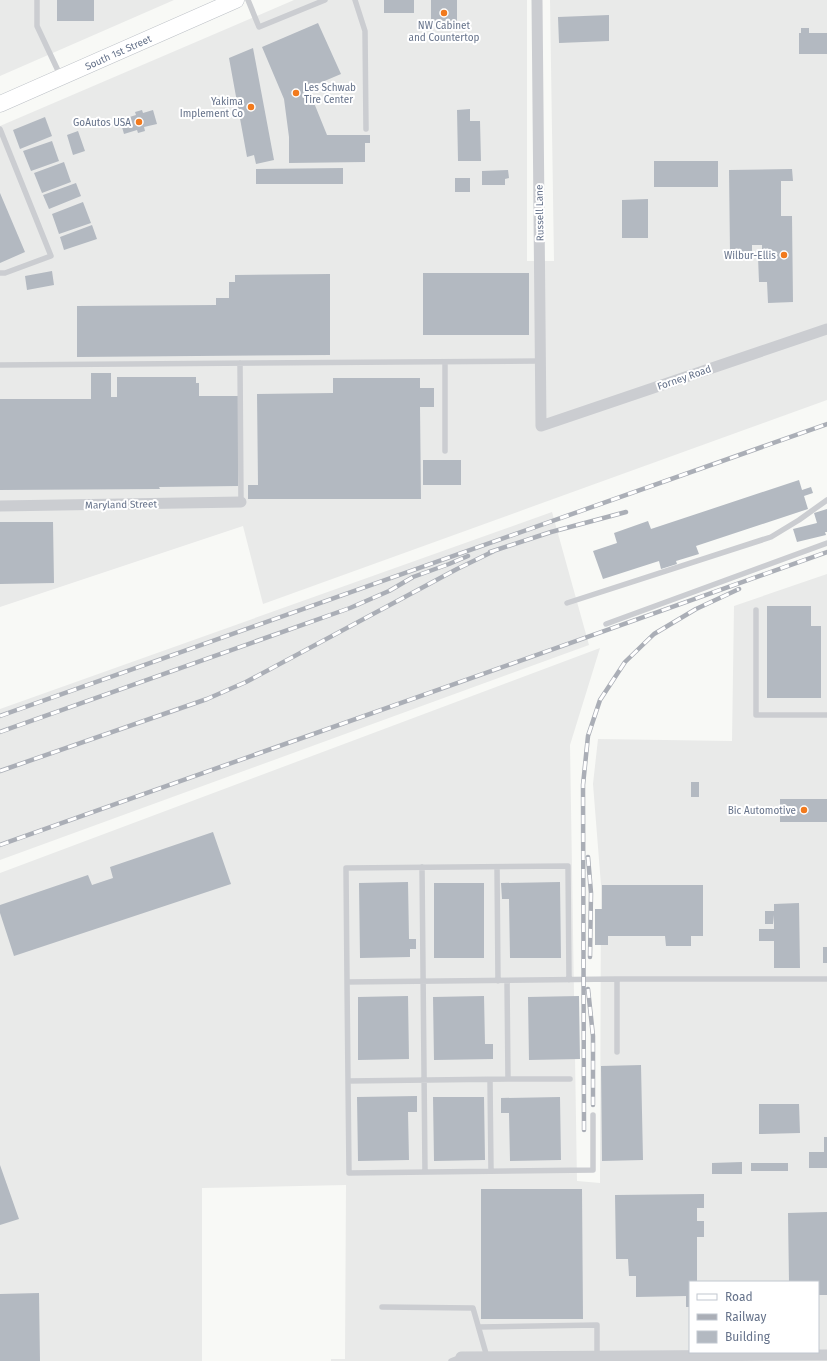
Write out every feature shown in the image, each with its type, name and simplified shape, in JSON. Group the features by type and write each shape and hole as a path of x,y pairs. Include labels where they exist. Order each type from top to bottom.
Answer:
{"main road":[{"name":"South 1st Street","path":"0,104 233,1"}],"street":[{"name":"Russell Lane","path":"536,0 541,426"},
{"name":"Forney Road","path":"541,426 827,329"},
{"name":"Maryland Street","path":"0,506 241,502"},
{"path":"458,1360 487,1357 827,1355"}],"lane":[{"path":"37,0 37,26 61,77"},
{"path":"248,0 259,27 325,0"},
{"path":"354,0 365,31 366,129"},
{"path":"0,129 52,256 6,273 0,273"},
{"path":"0,148 7,145"},
{"path":"0,365 540,361"},
{"path":"445,362 445,451"},
{"path":"240,363 241,502"},
{"path":"567,603 771,536 799,520 827,500"},
{"path":"606,624 827,543"},
{"path":"756,610 756,715 827,715"},
{"path":"569,980 568,866 346,868 349,1173 594,1170 593,1115"},
{"path":"497,867 498,981"},
{"path":"422,868 425,1172"},
{"path":"347,982 617,979 827,979"},
{"path":"617,979 617,1052"},
{"path":"507,981 508,1080"},
{"path":"348,1081 570,1079"},
{"path":"490,1080 491,1171"},
{"path":"382,1308 473,1308 487,1357"},
{"path":"479,1327 597,1325 598,1356"}],"shaded area":[{"path":"0,0 174,0 0,76"},
{"path":"294,0 527,0 527,261 554,261 550,0 827,0 827,400 263,604 243,526 0,607 0,126"},
{"path":"552,512 589,645 0,860 0,709"},
{"path":"827,574 827,1361 331,1361 331,1359 345,1359 346,1185 202,1188 202,1361 0,1361 0,873 600,648 570,745 577,1181 600,1183 601,885 593,784 598,739 732,741 734,606"}],"building":[{"path":"57,0 94,0 94,21 57,21"},
{"path":"384,0 414,0 414,13 384,13"},
{"name":"NW Cabinet and Countertop","path":"431,0 457,0 457,25 431,25"},
{"path":"609,15 609,41 559,43 558,17"},
{"name":"Les Schwab Tire Center","path":"318,23 341,74 308,88 327,135 370,135 370,143 365,143 365,162 289,163 289,137 284,99 262,47"},
{"path":"801,28 809,28 809,33 827,33 827,54 799,54 799,33 801,33"},
{"name":"Yakima Implement Co","path":"253,48 274,160 256,164 254,155 247,157 229,58"},
{"path":"470,109 470,121 480,121 481,161 458,161 457,110"},
{"name":"GoAutos USA","path":"142,110 143,113 153,110 157,124 144,127 145,131 138,133 137,130 124,134 120,120 136,115 135,112"},
{"path":"45,117 52,136 20,149 13,130"},
{"path":"78,131 85,151 73,155 67,135"},
{"path":"52,141 59,161 31,171 23,151"},
{"path":"654,161 718,161 718,187 654,187"},
{"path":"64,162 71,182 42,193 34,173"},
{"path":"343,168 343,184 256,184 256,169"},
{"path":"792,169 793,181 781,181 781,216 792,216 793,302 768,303 767,282 759,282 758,257 766,257 766,251 762,251 762,245 752,245 752,253 730,253 729,170"},
{"path":"508,170 509,178 505,179 505,185 482,185 482,171"},
{"path":"455,178 470,178 470,192 455,192"},
{"path":"76,183 81,196 49,209 43,195"},
{"path":"0,193 25,252 0,263"},
{"path":"648,199 648,238 622,238 622,200"},
{"path":"83,202 91,223 59,234 52,214"},
{"path":"92,225 97,239 64,250 60,237"},
{"path":"52,271 54,285 27,290 25,276"},
{"path":"423,273 529,273 529,335 423,335"},
{"path":"330,274 330,355 77,357 77,306 216,305 216,298 229,298 229,282 235,282 235,275"},
{"path":"91,373 111,373 111,397 117,397 117,377 196,377 196,383 199,383 199,396 238,396 238,486 159,487 160,489 0,490 0,399 91,399"},
{"path":"333,378 420,378 420,388 434,388 434,407 420,407 421,499 248,499 248,485 258,485 257,394 333,393"},
{"path":"423,460 461,460 461,485 423,485"},
{"path":"799,480 802,490 811,487 813,493 804,496 808,509 696,546 699,554 676,561 677,564 661,569 659,561 603,579 593,551 617,543 614,533 648,521 651,529"},
{"path":"827,509 826,535 797,542 793,529 817,523 814,513"},
{"path":"0,522 53,522 54,583 0,584"},
{"path":"767,606 811,606 811,626 821,626 821,698 767,698"},
{"path":"691,782 699,782 699,797 691,797"},
{"name":"Bic Automotive","path":"780,799 827,799 827,822 780,822"},
{"path":"213,832 231,884 14,956 0,913 0,905 88,875 92,885 113,878 110,867"},
{"path":"408,882 409,939 416,939 416,949 410,949 410,957 360,958 359,883"},
{"path":"560,882 561,958 510,958 509,899 502,899 501,883"},
{"path":"434,883 484,883 484,958 434,958"},
{"path":"602,885 703,885 703,936 691,936 691,946 666,946 665,936 608,936 608,945 595,945 595,909 602,909"},
{"path":"799,903 800,968 774,968 774,941 759,941 759,929 774,929 774,915 773,924 765,924 765,911 774,911 774,904"},
{"path":"823,947 827,947 827,963 823,963"},
{"path":"408,996 409,1059 358,1060 358,997"},
{"path":"484,996 485,1044 493,1044 493,1059 434,1060 433,997"},
{"path":"579,996 580,1059 529,1060 528,997"},
{"path":"641,1065 643,1160 602,1161 601,1066"},
{"path":"417,1096 417,1112 408,1112 409,1160 358,1161 357,1097"},
{"path":"433,1097 484,1097 485,1160 434,1161"},
{"path":"560,1097 561,1160 510,1161 509,1113 501,1113 501,1098"},
{"path":"759,1104 799,1104 800,1133 759,1134"},
{"path":"824,1137 827,1137 827,1168 809,1168 809,1152 824,1152"},
{"path":"742,1162 742,1174 712,1174 712,1163"},
{"path":"751,1163 788,1163 788,1171 751,1171"},
{"path":"0,1165 19,1219 0,1225"},
{"path":"481,1189 582,1189 583,1319 481,1319"},
{"path":"704,1194 704,1208 697,1208 697,1221 704,1221 704,1237 697,1237 697,1281 689,1281 689,1307 686,1307 686,1296 636,1297 636,1276 629,1276 628,1259 616,1259 615,1195"},
{"path":"827,1212 827,1295 819,1295 819,1281 789,1281 788,1213"},
{"path":"39,1293 40,1361 0,1361 0,1294"}],"railway":[{"path":"0,716 827,424"},
{"path":"490,552 551,532 626,512"},
{"path":"0,771 207,699 246,682 457,569 494,551"},
{"path":"0,845 827,552"},
{"path":"0,732 350,608 389,591 413,577 468,556"},
{"path":"584,1130 583,785 588,736 600,700 625,662 654,634 696,609 739,589"},
{"path":"588,857 591,893 590,957"},
{"path":"588,989 593,1036 593,1105"}],"place":[{"name":"NW Cabinet and Countertop","path":"444,13"},
{"name":"Les Schwab Tire Center","path":"296,93"},
{"name":"Yakima Implement Co","path":"251,107"},
{"name":"GoAutos USA","path":"139,122"},
{"name":"Wilbur-Ellis","path":"784,255"},
{"name":"Bic Automotive","path":"804,810"}]}
